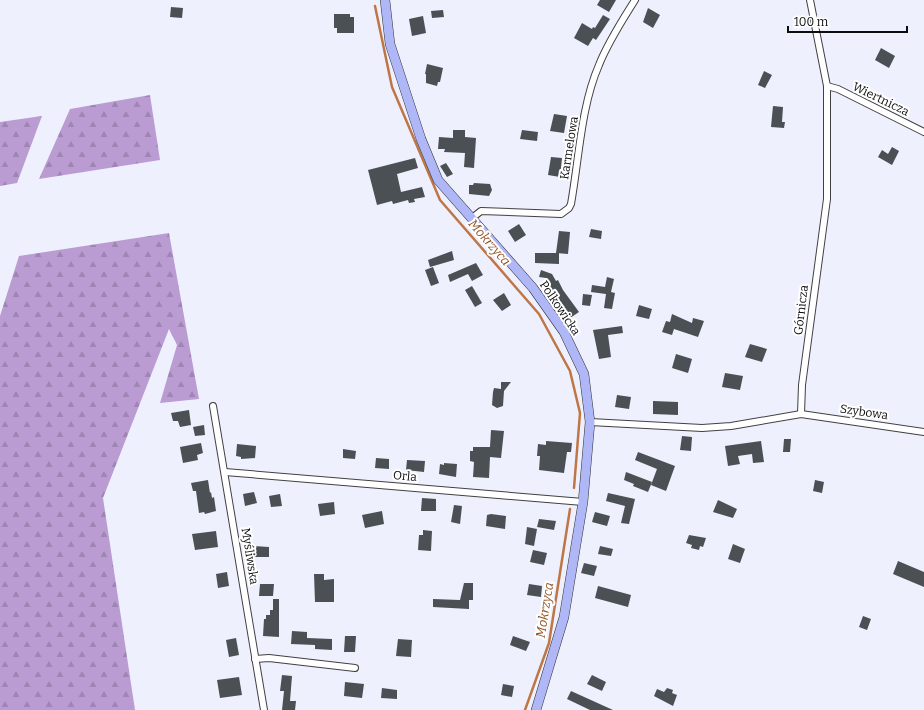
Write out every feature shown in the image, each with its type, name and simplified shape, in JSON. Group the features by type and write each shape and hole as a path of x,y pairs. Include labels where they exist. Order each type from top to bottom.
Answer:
{"street":[{"name":"Polkowicka","path":"385,0 390,44 421,139 438,180 533,288 564,332 584,374 590,422 583,502 564,617 536,710"},
{"name":"Karmelowa","path":"472,218 481,211 520,211 561,214 572,204 583,126 593,80 605,51 635,0"},
{"name":"Górnicza","path":"801,414 802,385 827,199 827,86 810,0"},
{"name":"Wiertnicza","path":"827,86 838,89 924,132"},
{"name":"Myśliwska","path":"213,406 264,710"},
{"path":"590,422 702,428 731,426 801,414"},
{"name":"Szybowa","path":"801,414 924,432"},
{"name":"Orla","path":"225,472 583,502"},
{"path":"255,659 269,658 355,668"}],"green space":[{"path":"150,95 160,160 39,179 70,109"},
{"path":"42,116 17,183 0,186 0,122"},
{"path":"169,233 199,399 160,403 177,345 169,329 103,498 135,710 0,710 0,316 19,256"}],"building":[{"path":"600,0 616,0 609,12 597,5"},
{"path":"171,7 183,8 182,18 170,17"},
{"path":"648,8 660,15 653,28 643,22"},
{"path":"443,10 444,17 432,18 431,11"},
{"path":"334,14 350,14 350,17 354,17 354,33 337,33 337,28 334,28"},
{"path":"603,15 610,19 596,40 593,38 588,46 574,38 582,23 592,29 593,27 595,28"},
{"path":"423,16 426,33 412,36 409,19"},
{"path":"881,48 895,56 889,68 875,60"},
{"path":"427,64 443,68 440,82 438,82 437,86 426,83 425,74"},
{"path":"764,71 772,75 765,88 758,85"},
{"path":"773,106 783,107 782,122 785,122 784,128 771,127"},
{"path":"554,114 567,116 564,133 550,131"},
{"path":"453,130 465,130 465,137 476,138 474,168 464,167 465,153 444,152 445,149 438,149 439,137 453,138"},
{"path":"522,130 538,132 537,141 520,139"},
{"path":"892,147 899,151 892,165 878,157 882,150 888,154"},
{"path":"551,157 562,158 560,177 548,175"},
{"path":"415,158 418,168 397,174 401,192 422,187 425,197 414,199 415,202 409,203 408,200 393,204 392,201 377,205 368,170"},
{"path":"446,163 453,174 447,177 440,166"},
{"path":"474,183 490,184 492,190 489,196 469,194 469,185 473,185"},
{"path":"519,224 526,235 515,242 508,231"},
{"path":"591,229 602,231 601,239 589,237"},
{"path":"559,231 570,232 568,254 556,253"},
{"path":"452,251 454,260 430,267 428,260"},
{"path":"535,253 559,253 559,264 535,263"},
{"path":"476,263 483,275 472,281 468,274 450,282 448,275"},
{"path":"433,267 439,283 431,286 425,270"},
{"path":"541,270 552,274 556,281 558,280 563,290 579,312 567,320 553,300 555,299 546,278 539,277"},
{"path":"607,277 614,279 611,292 615,293 612,309 604,308 606,294 591,292 592,285 605,287"},
{"path":"472,286 482,303 475,307 465,290"},
{"path":"504,293 511,305 502,311 493,300"},
{"path":"583,294 592,295 590,306 582,305"},
{"path":"639,305 652,309 649,319 636,316"},
{"path":"672,314 692,323 693,318 704,321 698,337 674,329 672,335 662,332 666,321 670,322"},
{"path":"622,326 623,333 608,335 611,357 599,359 593,330"},
{"path":"750,344 767,349 762,362 745,357"},
{"path":"676,354 692,359 688,373 672,368"},
{"path":"725,373 743,376 740,390 722,387"},
{"path":"501,382 511,382 504,391 503,406 497,408 492,405 493,392 494,388 501,389"},
{"path":"617,395 631,397 629,409 615,407"},
{"path":"653,401 678,402 678,415 653,414"},
{"path":"189,410 191,425 180,427 178,421 173,421 171,413"},
{"path":"204,425 205,435 195,436 193,427"},
{"path":"491,430 504,431 501,458 490,457 489,478 473,477 474,462 470,461 470,451 473,451 473,447 490,447"},
{"path":"682,436 692,437 691,451 680,450"},
{"path":"784,439 791,439 790,452 783,452"},
{"path":"546,441 572,443 571,452 567,452 564,473 539,470 540,456 537,456 538,444 546,445"},
{"path":"761,441 764,462 753,463 752,454 738,456 740,464 728,466 725,446"},
{"path":"201,443 203,453 197,455 198,460 183,463 180,447"},
{"path":"237,444 256,446 255,458 241,459 241,457 236,456"},
{"path":"343,449 356,451 355,459 343,458"},
{"path":"638,452 675,466 666,491 651,485 657,469 635,460"},
{"path":"376,458 389,459 389,469 375,468"},
{"path":"407,460 425,461 424,472 406,470"},
{"path":"444,463 457,464 456,477 439,474 440,464 444,465"},
{"path":"626,472 652,482 648,492 633,486 634,484 624,480"},
{"path":"208,480 210,493 211,492 212,498 214,497 216,511 205,514 204,512 199,513 196,491 193,491 191,483"},
{"path":"815,480 824,482 822,493 813,491"},
{"path":"254,492 257,503 245,506 243,494"},
{"path":"608,493 635,499 629,524 621,523 625,506 606,501"},
{"path":"280,494 282,506 271,507 269,496"},
{"path":"422,498 436,499 436,511 421,511"},
{"path":"718,500 737,509 733,518 713,512"},
{"path":"334,502 335,514 320,516 318,504"},
{"path":"454,505 462,506 460,524 451,522"},
{"path":"382,511 384,524 365,528 362,515"},
{"path":"595,512 610,516 607,526 592,522"},
{"path":"491,514 506,516 505,529 486,526 487,515"},
{"path":"539,519 556,521 554,530 537,527"},
{"path":"527,527 537,529 534,546 525,544"},
{"path":"423,530 432,531 431,551 418,550 419,535 423,535"},
{"path":"216,531 218,547 195,550 192,534"},
{"path":"689,535 706,538 703,547 700,546 699,550 691,548 692,545 686,543"},
{"path":"733,544 745,549 740,563 728,559"},
{"path":"253,546 269,547 269,557 253,557"},
{"path":"600,546 613,549 611,556 598,554"},
{"path":"533,550 547,553 544,565 530,562"},
{"path":"898,561 924,572 924,587 893,574"},
{"path":"584,563 597,566 594,576 581,573"},
{"path":"227,572 229,586 218,588 216,574"},
{"path":"314,574 324,574 324,580 334,579 334,602 315,602"},
{"path":"464,583 473,583 473,600 469,600 469,609 433,607 433,599 460,600"},
{"path":"260,584 274,584 273,596 259,596"},
{"path":"529,584 542,586 541,597 527,595"},
{"path":"598,586 631,595 628,607 595,598"},
{"path":"273,599 279,599 279,637 263,636 264,619 266,619 266,615 270,615 270,610 273,610"},
{"path":"863,616 871,619 867,630 859,627"},
{"path":"292,631 307,632 307,638 332,639 332,650 315,649 315,645 291,644"},
{"path":"345,636 356,636 355,652 344,652"},
{"path":"513,636 530,642 526,651 510,645"},
{"path":"236,638 239,655 229,657 226,640"},
{"path":"398,639 412,640 411,657 396,656"},
{"path":"282,675 292,676 290,701 296,701 295,710 282,710 284,691 280,691"},
{"path":"592,675 606,682 602,691 587,684"},
{"path":"239,677 242,695 220,698 217,680"},
{"path":"345,682 364,684 362,698 344,696"},
{"path":"503,684 514,686 512,697 501,695"},
{"path":"382,688 397,690 397,699 381,698"},
{"path":"667,688 673,690 672,693 677,695 673,706 654,696 657,689 664,692"},
{"path":"571,691 613,710 590,710 567,699"}],"waterway":[{"name":"Mokrzyca","path":"375,6 392,87 440,200 539,314 570,371 580,413 574,488"},
{"name":"Mokrzyca","path":"525,710 549,643 570,509"}]}
